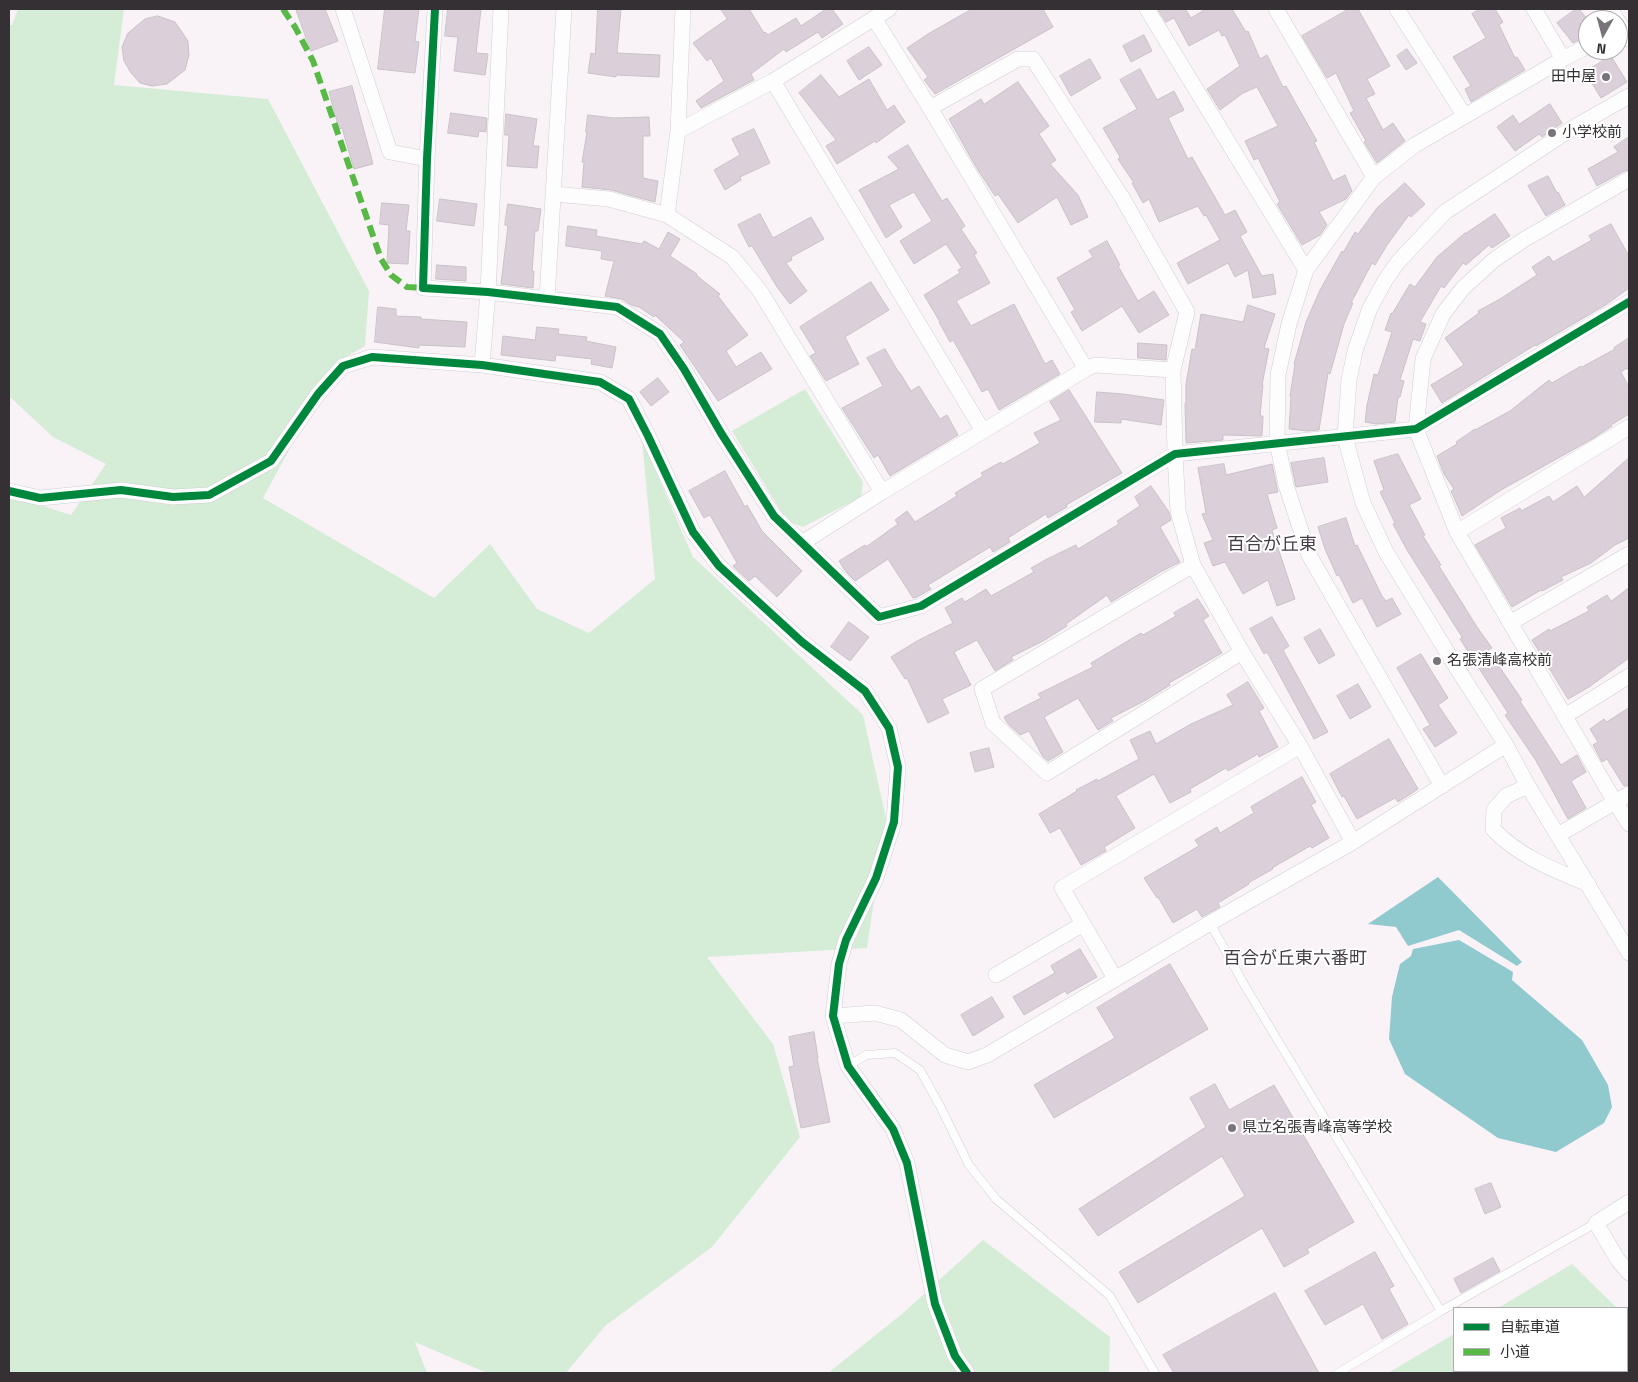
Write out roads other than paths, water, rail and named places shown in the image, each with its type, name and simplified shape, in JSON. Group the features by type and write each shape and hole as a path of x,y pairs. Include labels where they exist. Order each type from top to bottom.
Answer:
{"street":[{"path":"343,9 390,152 427,159"},
{"path":"435,9 427,159 423,288 488,292 617,307 660,334 684,369 721,433 774,516 879,617 921,606 1175,454 1416,429 1629,302"},
{"path":"482,365 488,292 501,9"},
{"path":"547,299 564,9"},
{"path":"667,215 678,130 683,9"},
{"path":"678,130 773,81 889,9"},
{"path":"1147,9 1306,270"},
{"path":"1276,9 1374,177"},
{"path":"1398,9 1464,115"},
{"path":"1534,9 1563,59"},
{"path":"874,18 1086,369"},
{"path":"1442,786 1309,555 1286,485 1277,442 1278,375 1289,324 1306,270 1374,177 1415,145 1464,115 1578,51"},
{"path":"930,108 1018,59 1033,59 1123,199 1187,312 1174,370 1175,454 1178,510 1193,565 1242,652 1300,746 1353,842"},
{"path":"773,81 983,431"},
{"path":"1629,96 1563,134 1445,212 1398,262 1370,308 1355,352 1349,380 1345,437 1363,503 1386,552 1506,745 1528,786 1629,953"},
{"path":"1629,179 1525,239 1495,259 1463,288 1443,314 1423,359 1416,429 1457,532 1629,824"},
{"path":"554,194 609,199 667,215 732,257 760,291 882,492"},
{"path":"9,491 40,498 120,490 173,498 208,495 271,461 318,394 343,366 372,357 482,365 600,382 630,400 693,532 719,566 802,642 865,691 890,728 898,767 894,822 876,878 846,940 839,964 832,1016 848,1066 893,1129 907,1163 935,1304 955,1356 966,1373"},
{"path":"802,543 882,492 1086,369 1095,365 1174,370"},
{"path":"1457,532 1629,427"},
{"path":"1510,623 1629,554"},
{"path":"1193,565 982,689 993,723 1047,773 1242,652"},
{"path":"1565,716 1629,676"},
{"path":"832,1016 875,1013 901,1020 946,1055 968,1062 987,1055 1115,978 1353,842 1506,745"},
{"path":"1115,978 1062,888 1300,746"},
{"path":"1528,786 1506,796 1494,810 1493,830 1505,843 1527,856 1588,884"},
{"path":"1558,835 1629,794"},
{"path":"996,975 1083,924"},
{"path":"1629,1202 1596,1222 1618,1260 1629,1273"}],"lane":[{"path":"1210,923 1245,986 1441,1312"},
{"path":"848,1066 866,1055 895,1053 920,1070 969,1165 996,1200 1110,1296 1154,1373"},
{"path":"1338,1373 1596,1222"}],"water":[{"path":"1438,877 1522,962 1517,966 1459,930 1408,946 1396,927 1368,924"},
{"path":"1459,940 1513,972 1512,980 1582,1040 1608,1085 1612,1107 1604,1123 1556,1152 1498,1138 1405,1074 1389,1039 1392,997 1400,964 1411,956 1413,949"}],"place":[{"name":"田中屋","path":"1606,77"},
{"name":"小学校前","path":"1552,133"},
{"name":"名張清峰高校前","path":"1437,661"},
{"name":"県立名張青峰高等学校","path":"1232,1128"}],"district":[{"name":"百合が丘東","path":"1272,546"},
{"name":"百合が丘東六番町","path":"1295,960"}]}
